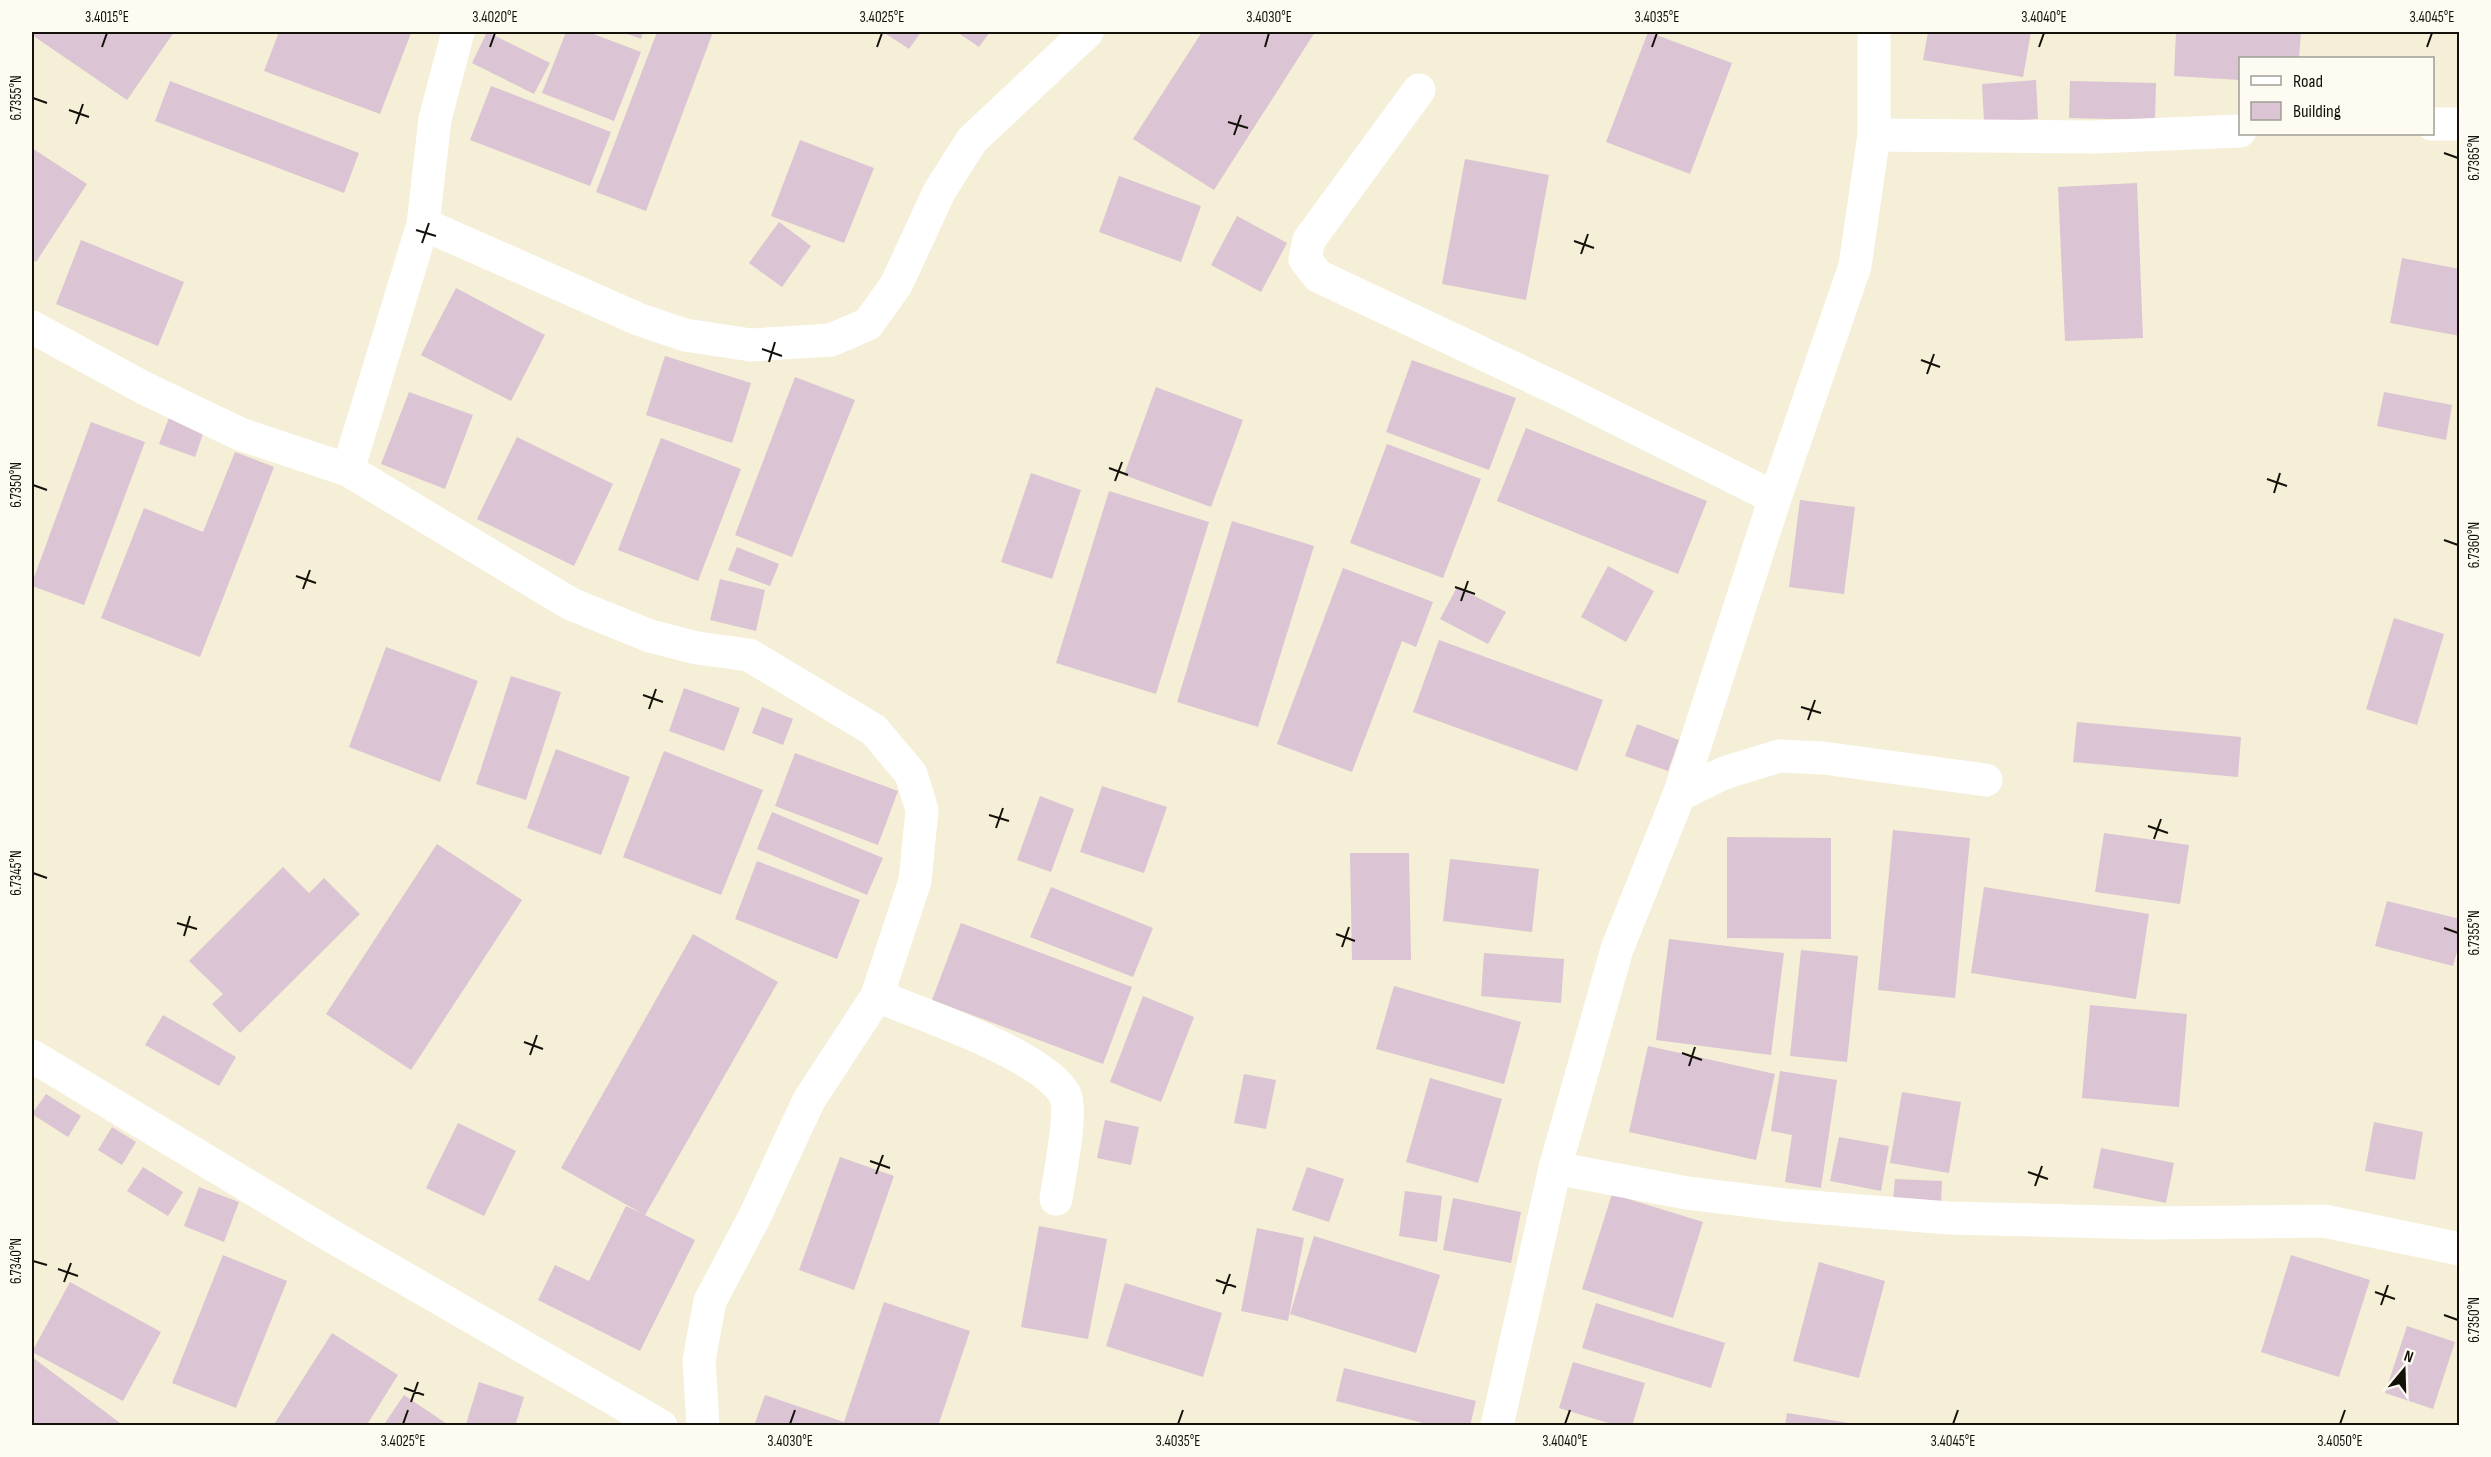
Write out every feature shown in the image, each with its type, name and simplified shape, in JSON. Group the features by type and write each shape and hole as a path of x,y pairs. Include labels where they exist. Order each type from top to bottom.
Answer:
{"street":[{"path":"348,470 423,224 435,119 458,32"},
{"path":"423,224 607,305 685,335 751,345 831,340 868,324 896,285 939,192 972,140 1087,32"},
{"path":"1497,1425 1555,1168 1617,949 1679,795 1775,498 1855,266 1874,135 1874,32"},
{"path":"1419,90 1333,203 1309,240 1305,259 1318,276 1564,392 1775,498"},
{"path":"2434,124 2460,124"},
{"path":"1874,135 2094,137 2239,131"},
{"path":"32,327 144,388 240,434 348,470 571,604 650,636 697,648 749,654 874,730 911,774 922,810 915,881 877,996 809,1100 754,1218 710,1301 699,1360 703,1425"},
{"path":"1679,795 1724,773 1779,756 1824,758 1986,780"},
{"path":"877,996 1023,1058 1054,1082 1065,1096 1067,1112 1056,1199"},
{"path":"32,1056 333,1237 661,1425"},
{"path":"1555,1168 1687,1193 1785,1205 1949,1218 2151,1223 2324,1221 2460,1249"}],"building":[{"path":"32,32 174,32 127,100 32,35"},
{"path":"279,32 411,33 380,114 264,71"},
{"path":"487,32 550,63 534,94 472,63"},
{"path":"566,32 588,32 641,52 614,121 542,93"},
{"path":"622,32 643,32 641,39"},
{"path":"657,32 713,32 646,211 596,192"},
{"path":"883,32 921,32 909,49"},
{"path":"957,32 990,32 979,47"},
{"path":"1202,32 1315,32 1214,190 1133,139"},
{"path":"1648,32 1732,63 1690,174 1606,142"},
{"path":"1928,32 2031,32 2023,77 1923,60"},
{"path":"2176,32 2301,32 2299,57 2239,57 2239,80 2174,76"},
{"path":"2036,80 2038,119 1984,122 1982,84"},
{"path":"170,81 359,153 344,193 155,121"},
{"path":"2070,81 2156,83 2155,120 2069,118"},
{"path":"491,86 611,132 590,186 470,140"},
{"path":"800,140 874,168 844,243 771,216"},
{"path":"32,148 87,184 36,262 32,259"},
{"path":"1465,159 1549,175 1526,300 1442,284"},
{"path":"1119,176 1201,206 1181,262 1099,232"},
{"path":"2137,183 2143,338 2065,341 2058,187"},
{"path":"1237,216 1287,243 1261,292 1211,265"},
{"path":"779,222 811,246 782,287 749,263"},
{"path":"81,240 184,282 158,346 56,304"},
{"path":"2402,258 2460,269 2460,336 2390,323"},
{"path":"456,288 545,335 511,401 421,355"},
{"path":"665,356 751,383 732,443 646,415"},
{"path":"1412,360 1516,398 1489,470 1386,432"},
{"path":"795,377 855,400 792,557 735,535"},
{"path":"1156,387 1243,420 1211,507 1124,475"},
{"path":"409,392 473,415 445,489 381,464"},
{"path":"2384,392 2452,405 2446,440 2377,426"},
{"path":"170,415 205,428 195,457 159,444"},
{"path":"91,422 145,442 84,605 32,586 32,583"},
{"path":"1526,428 1707,501 1678,574 1497,501"},
{"path":"517,437 613,484 574,566 477,519"},
{"path":"661,438 741,469 698,581 618,550"},
{"path":"1387,444 1481,479 1443,578 1350,543"},
{"path":"235,452 274,467 200,657 101,618 144,508 203,532"},
{"path":"1031,473 1081,490 1052,579 1001,562"},
{"path":"1109,491 1209,522 1156,694 1056,663"},
{"path":"1800,500 1855,507 1844,594 1789,587"},
{"path":"1232,521 1314,546 1258,727 1177,702"},
{"path":"737,547 779,564 770,586 728,570"},
{"path":"1608,566 1654,591 1626,642 1581,617"},
{"path":"1343,568 1433,602 1416,647 1402,641 1352,772 1277,744"},
{"path":"720,579 765,590 756,631 710,620"},
{"path":"1457,587 1506,612 1488,644 1440,619"},
{"path":"2394,618 2444,634 2417,725 2366,709"},
{"path":"1439,640 1603,700 1577,771 1413,712"},
{"path":"386,647 478,681 440,782 349,747"},
{"path":"511,676 561,692 526,800 476,784"},
{"path":"684,688 740,708 724,751 669,731"},
{"path":"762,707 793,719 783,745 752,733"},
{"path":"2077,722 2241,737 2238,777 2073,762"},
{"path":"1637,724 1679,740 1668,771 1625,756"},
{"path":"556,749 630,777 601,855 527,828"},
{"path":"664,751 763,790 721,895 623,857"},
{"path":"795,753 898,791 878,845 775,806"},
{"path":"1102,786 1167,807 1144,873 1080,852"},
{"path":"1040,796 1074,809 1051,872 1017,860"},
{"path":"772,812 883,858 867,895 757,849"},
{"path":"1893,830 1970,838 1955,998 1878,990"},
{"path":"2104,833 2189,845 2180,904 2095,892"},
{"path":"1727,837 1831,838 1831,939 1727,938"},
{"path":"437,844 522,900 411,1070 326,1014"},
{"path":"1350,853 1409,853 1411,960 1352,960"},
{"path":"1450,859 1539,869 1532,932 1443,921"},
{"path":"757,861 860,900 837,959 735,919"},
{"path":"283,867 309,893 324,878 360,914 240,1033 212,1004 223,994 189,961"},
{"path":"1051,887 1153,928 1133,977 1030,937"},
{"path":"1984,887 2149,914 2136,999 1971,973"},
{"path":"2387,901 2460,919 2460,941 2453,966 2375,946"},
{"path":"961,923 1132,987 1103,1064 932,1000"},
{"path":"693,934 778,982 645,1215 695,1240 640,1351 538,1300 555,1265 589,1281 626,1206 643,1214 561,1168"},
{"path":"1669,939 1784,953 1771,1055 1656,1040"},
{"path":"1801,950 1858,956 1847,1062 1790,1056"},
{"path":"1484,953 1564,959 1561,1003 1481,996"},
{"path":"1394,986 1521,1022 1504,1084 1376,1049"},
{"path":"1143,996 1194,1017 1161,1102 1110,1082"},
{"path":"2090,1005 2187,1014 2179,1107 2082,1098"},
{"path":"163,1015 236,1057 219,1086 145,1045"},
{"path":"1648,1046 1775,1074 1756,1160 1629,1132"},
{"path":"1780,1071 1837,1080 1821,1188 1785,1182 1792,1135 1771,1131"},
{"path":"1244,1074 1276,1080 1266,1129 1234,1123"},
{"path":"1430,1078 1502,1099 1478,1183 1406,1162"},
{"path":"1902,1092 1961,1102 1949,1173 1890,1163"},
{"path":"46,1094 81,1116 68,1137 32,1114"},
{"path":"1105,1120 1139,1127 1131,1165 1097,1158"},
{"path":"2374,1122 2423,1132 2415,1180 2365,1171"},
{"path":"458,1123 516,1151 484,1216 426,1188"},
{"path":"112,1127 136,1142 122,1165 98,1150"},
{"path":"1839,1137 1889,1146 1881,1191 1830,1181"},
{"path":"2101,1148 2174,1163 2166,1203 2093,1188"},
{"path":"840,1157 894,1176 854,1290 799,1270"},
{"path":"143,1167 183,1192 168,1216 127,1191"},
{"path":"1307,1167 1344,1179 1329,1222 1292,1210"},
{"path":"1895,1179 1942,1181 1941,1203 1893,1200"},
{"path":"199,1187 239,1202 224,1242 184,1226"},
{"path":"1405,1191 1442,1196 1437,1242 1399,1236"},
{"path":"1612,1194 1703,1222 1673,1318 1582,1289"},
{"path":"1453,1198 1521,1212 1511,1263 1443,1250"},
{"path":"1039,1226 1107,1239 1088,1339 1021,1327"},
{"path":"1257,1228 1304,1238 1288,1321 1241,1311"},
{"path":"1314,1236 1440,1275 1416,1353 1290,1314"},
{"path":"223,1255 287,1281 236,1408 172,1383"},
{"path":"2291,1255 2370,1280 2339,1377 2261,1352"},
{"path":"1819,1262 1885,1281 1859,1378 1793,1361"},
{"path":"70,1282 161,1332 123,1401 32,1352"},
{"path":"1125,1283 1222,1313 1203,1377 1106,1346"},
{"path":"884,1302 970,1331 938,1426 754,1426 765,1395 844,1422"},
{"path":"1596,1303 1725,1343 1711,1388 1582,1348"},
{"path":"2407,1326 2455,1342 2433,1409 2385,1393"},
{"path":"332,1333 398,1375 366,1426 273,1426"},
{"path":"32,1357 124,1426 32,1426"},
{"path":"1573,1362 1645,1383 1632,1426 1618,1426 1559,1408"},
{"path":"1344,1368 1476,1401 1470,1426 1435,1426 1336,1401"},
{"path":"479,1382 524,1397 515,1426 466,1424"},
{"path":"404,1395 450,1426 383,1426"},
{"path":"1787,1413 1855,1424 1855,1426 1785,1426"}]}
